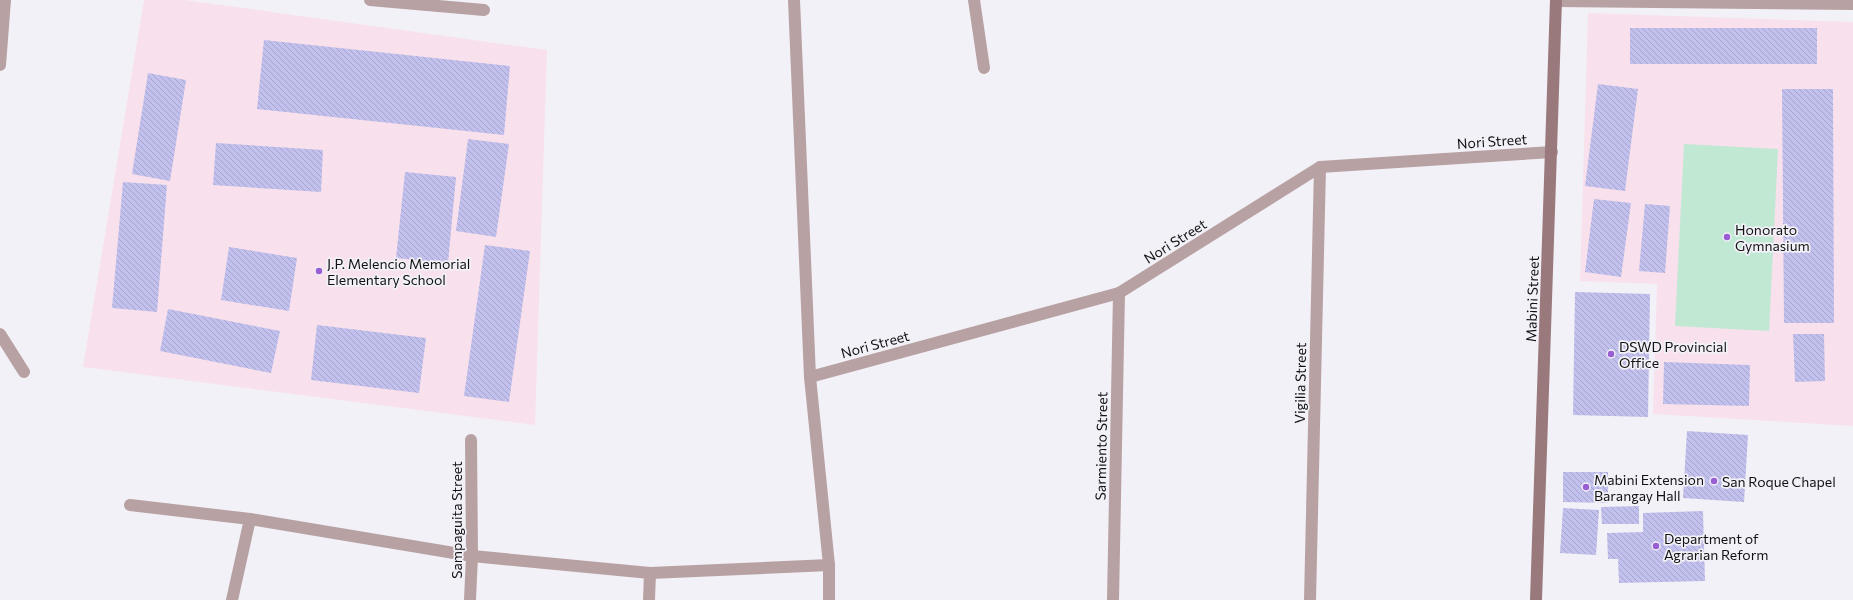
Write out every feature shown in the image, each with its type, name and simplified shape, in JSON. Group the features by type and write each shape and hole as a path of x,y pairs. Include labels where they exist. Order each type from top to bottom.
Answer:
{"main road":[{"name":"Mabini Street","path":"1536,600 1556,0"}],"street":[{"path":"0,65 5,0"},
{"path":"370,0 484,10"},
{"path":"794,0 810,377 828,565 829,600"},
{"path":"974,0 984,68"},
{"path":"1556,0 1853,4"},
{"name":"Nori Street","path":"810,377 1119,294 1320,167 1552,152"},
{"name":"Vigilia Street","path":"1310,600 1320,167"},
{"name":"Sarmiento Street","path":"1112,600 1119,294"},
{"path":"0,334 24,372"},
{"name":"Sampaguita Street","path":"470,600 472,556 471,440"},
{"path":"130,506 250,519 472,556 650,573 828,565"},
{"path":"232,600 250,519"},
{"path":"649,600 650,573"}],"shaded area":[{"name":"J.P. Melencio Memorial Elementary School","path":"144,0 185,0 547,50 535,425 83,367"},
{"path":"1588,13 1853,22 1853,426 1653,414 1657,284 1580,281"}],"green space":[{"name":"Honorato Gymnasium","path":"1684,144 1778,149 1769,331 1675,326"}],"building":[{"path":"1630,28 1817,28 1817,64 1630,64"},
{"path":"264,40 510,66 504,135 257,109"},
{"path":"148,73 186,80 170,181 132,174"},
{"path":"1598,84 1638,89 1625,191 1585,186"},
{"path":"1782,89 1833,89 1834,323 1784,323"},
{"path":"468,139 509,144 496,237 456,231"},
{"path":"216,143 323,150 321,192 213,185"},
{"path":"405,172 456,177 448,263 396,258"},
{"path":"123,182 167,185 157,312 112,308"},
{"path":"1594,199 1631,203 1621,277 1585,272"},
{"path":"1645,204 1670,206 1665,273 1639,271"},
{"path":"485,245 530,251 509,402 464,396"},
{"path":"229,247 297,258 289,311 221,300"},
{"name":"DSWD Provincial Office","path":"1575,292 1650,294 1648,417 1573,415"},
{"path":"168,309 280,331 271,373 160,351"},
{"path":"317,325 426,338 419,393 311,380"},
{"path":"1793,334 1824,334 1825,381 1795,382"},
{"path":"1664,362 1750,365 1749,406 1663,404"},
{"name":"San Roque Chapel","path":"1687,431 1748,435 1744,502 1683,498"},
{"name":"Mabini Extension Barangay Hall","path":"1563,472 1608,472 1608,503 1563,502"},
{"path":"1639,506 1639,524 1602,524 1601,507"},
{"path":"1563,508 1599,510 1596,555 1560,553"},
{"name":"Department of Agrarian Reform","path":"1703,511 1705,581 1619,583 1618,559 1608,559 1607,533 1643,532 1643,513"}],"place":[{"name":"Honorato Gymnasium","path":"1727,237"},
{"name":"J.P. Melencio Memorial Elementary School","path":"319,271"},
{"name":"DSWD Provincial Office","path":"1611,354"},
{"name":"San Roque Chapel","path":"1714,481"},
{"name":"Mabini Extension Barangay Hall","path":"1586,487"},
{"name":"Department of Agrarian Reform","path":"1656,546"}]}
